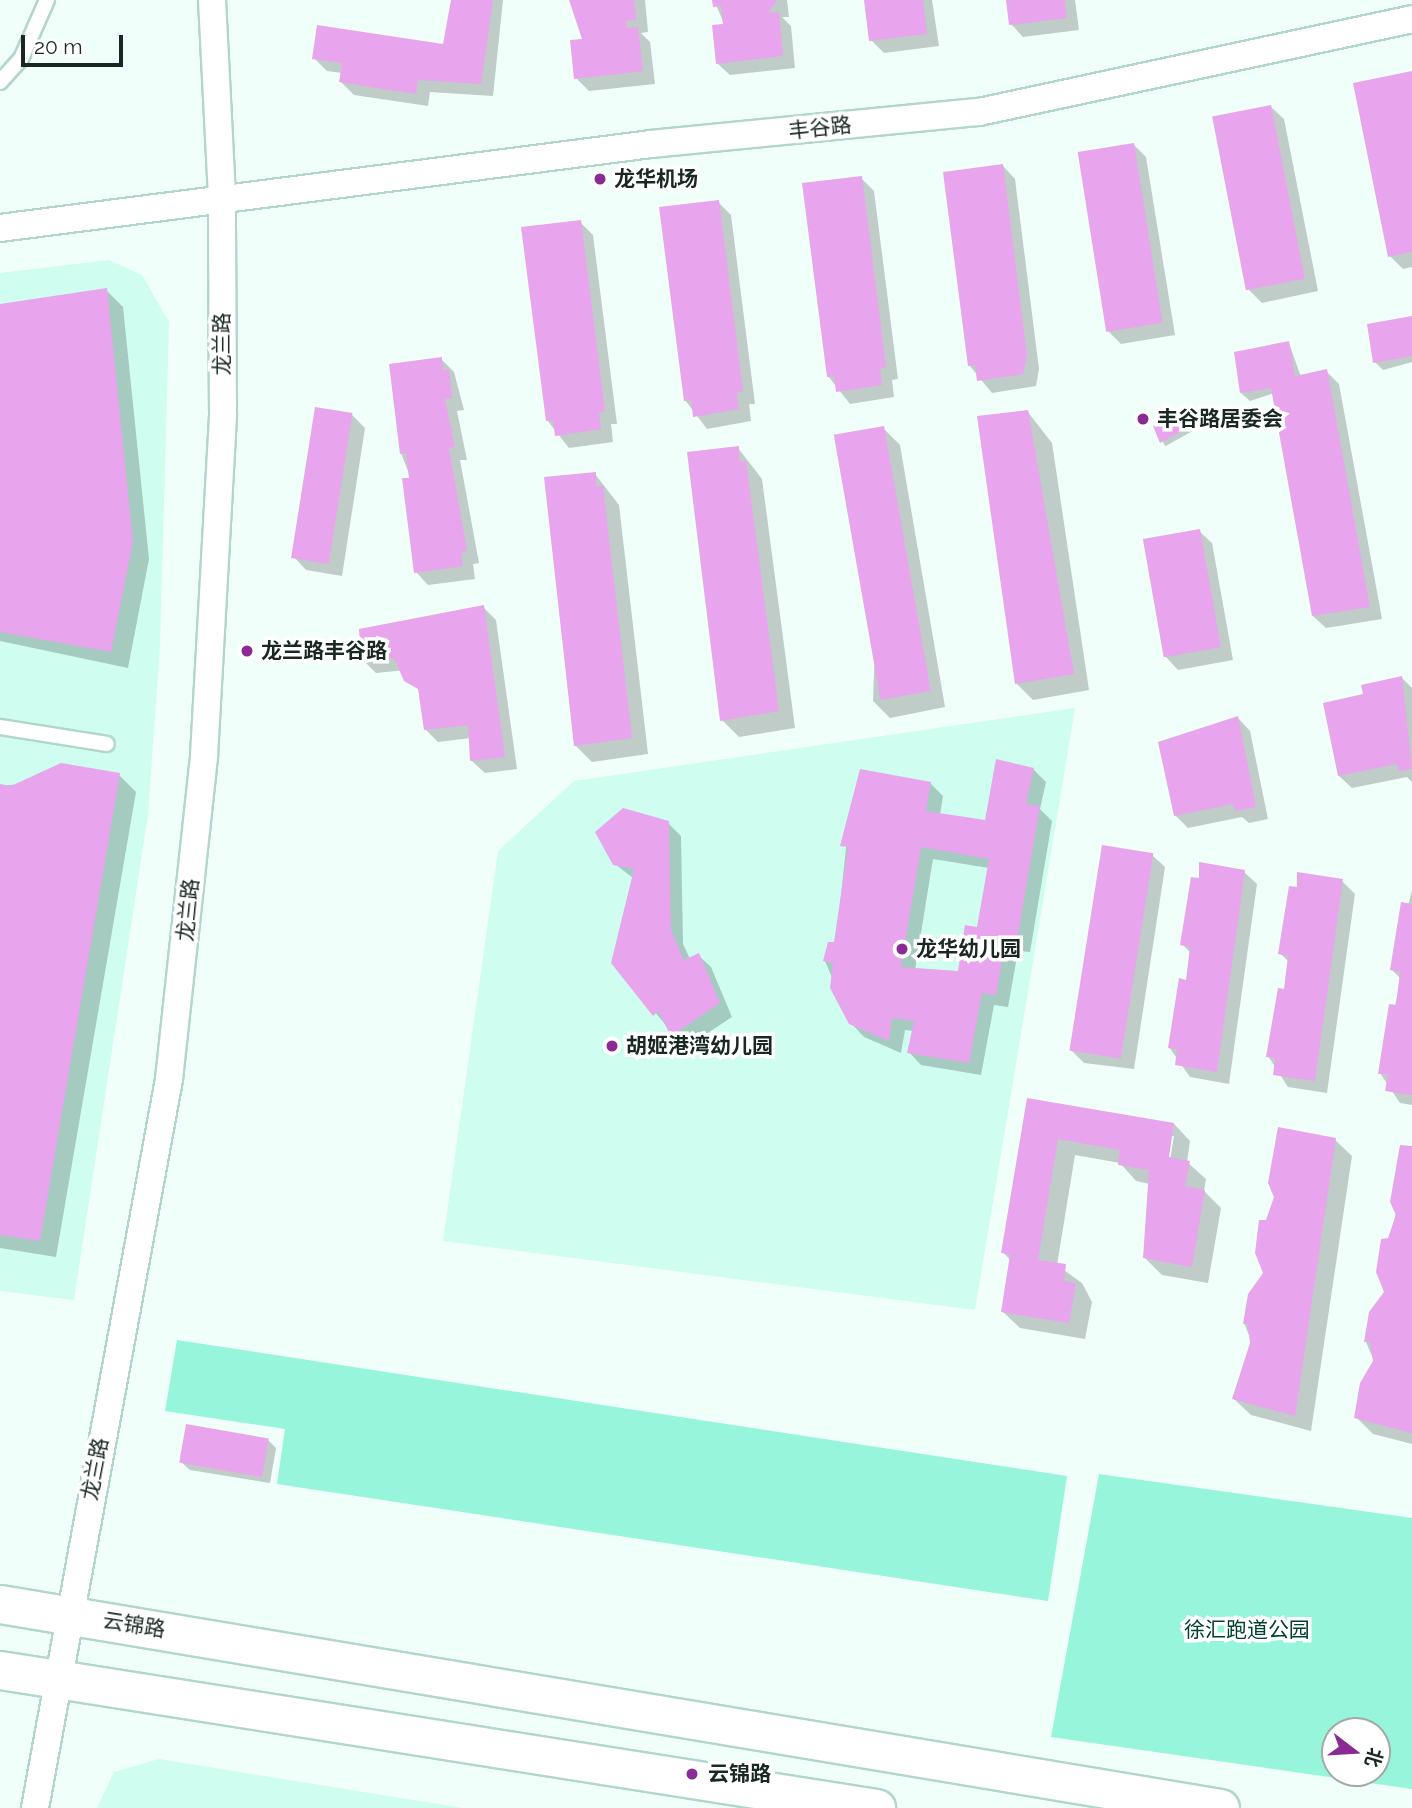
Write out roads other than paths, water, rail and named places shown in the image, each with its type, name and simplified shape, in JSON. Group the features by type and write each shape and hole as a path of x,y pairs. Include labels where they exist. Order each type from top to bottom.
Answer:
{"main road":[{"name":"云锦路","path":"0,1604 1220,1808"},
{"path":"0,1670 806,1803 876,1808"}],"street":[{"name":"龙兰路","path":"35,1808 68,1615 169,1079 201,783 223,414 222,197 212,0"},
{"name":"丰谷路","path":"0,228 222,197 979,112 1412,19"}],"lane":[{"path":"0,82 21,59 47,0"},
{"path":"0,727 107,744"}],"place":[{"name":"龙华机场","path":"600,179"},
{"name":"丰谷路居委会","path":"1143,419"},
{"name":"龙兰路丰谷路","path":"247,651"},
{"name":"龙华幼儿园","path":"902,949"},
{"name":"胡姬港湾幼儿园","path":"612,1046"},
{"name":"云锦路","path":"692,1774"}],"park label":[{"name":"徐汇跑道公园","path":"1247,1630"}]}
